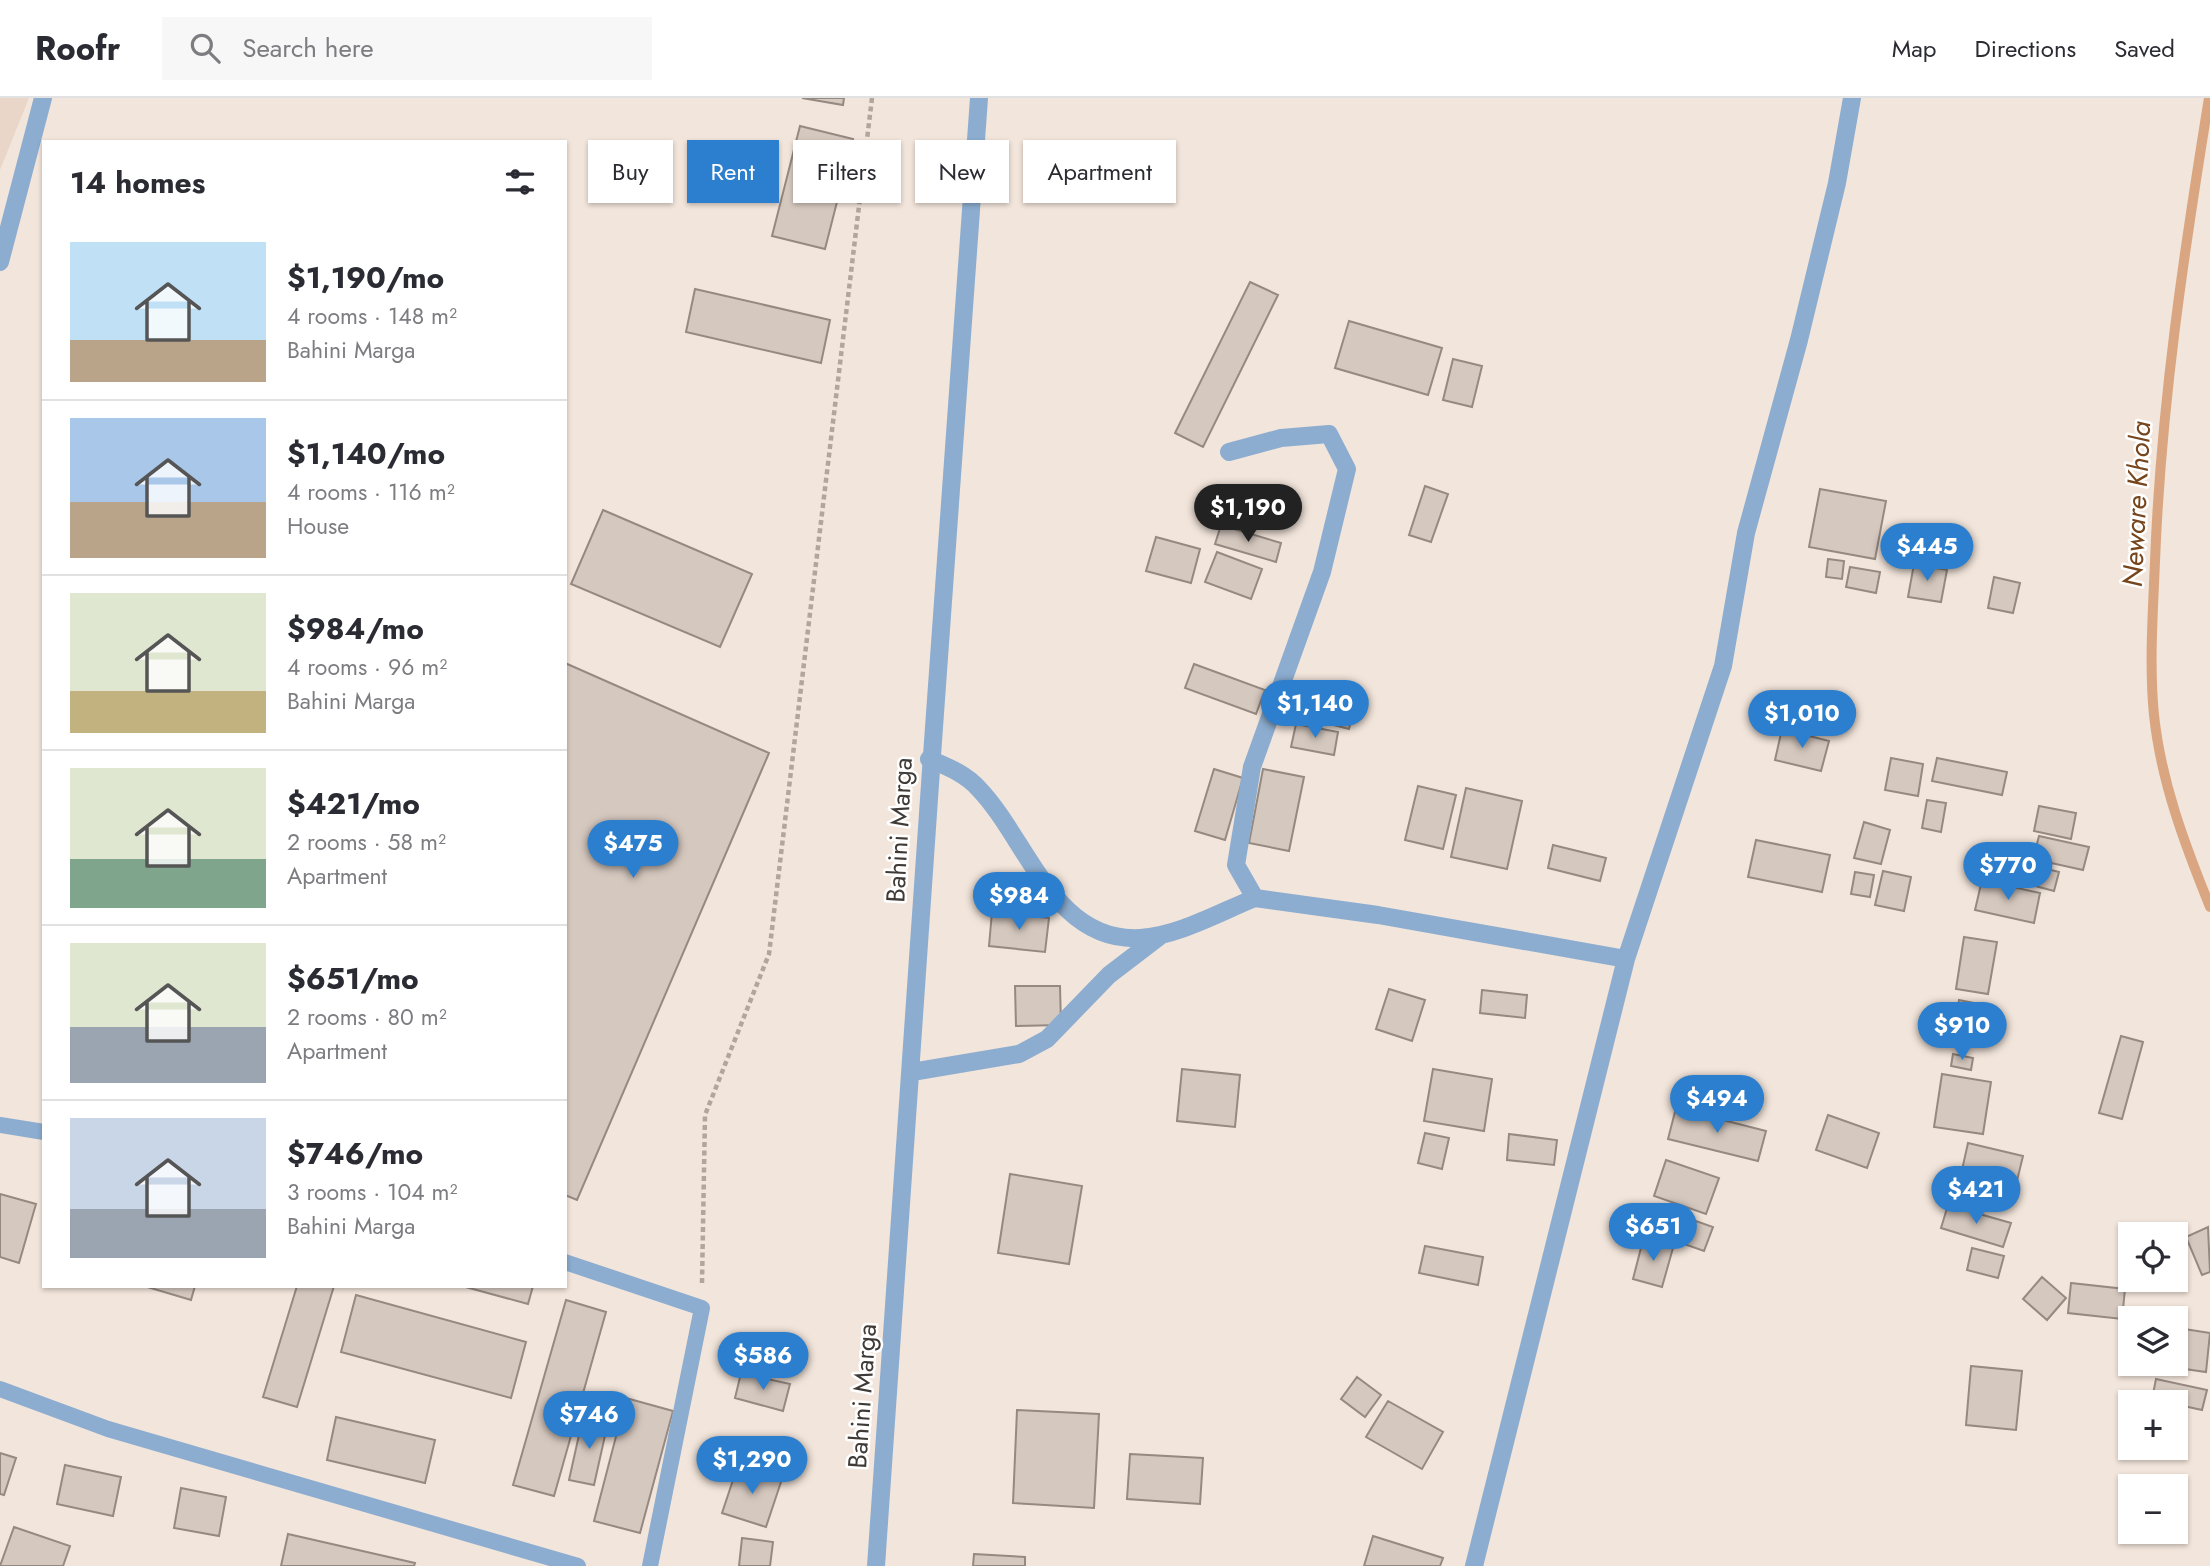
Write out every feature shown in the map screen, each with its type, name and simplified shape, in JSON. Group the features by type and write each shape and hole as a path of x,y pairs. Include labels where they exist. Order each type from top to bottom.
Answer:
{"street":[{"path":"0,262 43,98"},
{"name":"Bahini Marga","path":"876,1566 912,1072 929,759 979,98"},
{"path":"1474,1566 1626,959 1723,666 1746,533 1802,327 1837,183 1852,98"},
{"path":"1229,452 1280,438 1329,434 1347,469 1322,572 1252,767 1236,865 1255,898"},
{"path":"929,759 957,771 980,789 1039,876 1067,910 1096,930 1124,938 1163,934 1255,898 1378,915 1626,959"},
{"path":"912,1072 1019,1054 1047,1039 1109,975 1163,934"}],"lane":[{"path":"0,1125 42,1132"},
{"path":"567,1263 702,1308 650,1566"},
{"path":"0,1389 108,1429 578,1566"}],"path":[{"path":"702,1308 705,1115 769,954 872,98"}],"shaded area":[{"path":"0,98 29,98 0,170"}],"building":[{"path":"802,98 844,98 843,105"},
{"path":"800,126 853,139 853,140 796,140"},
{"path":"793,154 793,203 837,203 825,249 772,236"},
{"path":"1250,282 1278,295 1203,447 1175,433"},
{"path":"695,289 830,320 821,363 686,332"},
{"path":"1349,321 1442,348 1428,395 1335,368"},
{"path":"1453,359 1482,366 1472,407 1443,400"},
{"path":"1425,486 1448,494 1431,542 1409,535"},
{"path":"1820,489 1886,501 1875,559 1809,547"},
{"path":"603,510 752,574 720,647 571,584"},
{"path":"1221,525 1281,543 1276,562 1215,544"},
{"path":"1156,537 1200,549 1191,583 1146,571"},
{"path":"1217,552 1262,569 1251,599 1205,582"},
{"path":"1828,559 1844,561 1842,579 1826,577"},
{"path":"1914,564 1947,570 1941,602 1908,597"},
{"path":"1850,567 1880,572 1876,593 1846,587"},
{"path":"1994,577 2020,583 2013,613 1988,608"},
{"path":"567,664 769,753 577,1200 567,1196"},
{"path":"1194,664 1265,690 1256,714 1185,688"},
{"path":"1309,694 1355,706 1349,729 1303,717"},
{"path":"1296,724 1338,732 1334,755 1291,747"},
{"path":"1782,729 1829,741 1821,771 1775,760"},
{"path":"1891,758 1923,764 1918,796 1885,790"},
{"path":"1937,758 2007,772 2002,795 1932,781"},
{"path":"1214,769 1243,778 1225,840 1195,831"},
{"path":"1263,769 1304,777 1289,851 1249,843"},
{"path":"1418,786 1456,795 1443,849 1405,840"},
{"path":"1466,788 1522,801 1507,869 1451,857"},
{"path":"1927,800 1946,803 1941,832 1922,828"},
{"path":"2039,806 2076,813 2071,839 2034,831"},
{"path":"1864,822 1890,830 1881,864 1854,858"},
{"path":"2039,836 2089,847 2083,870 2033,859"},
{"path":"1756,840 1830,855 1822,892 1748,877"},
{"path":"1553,845 1606,858 1600,881 1548,868"},
{"path":"1995,856 2059,872 2054,891 1990,874"},
{"path":"1883,871 1911,877 1904,911 1875,905"},
{"path":"1855,872 1874,875 1870,897 1851,894"},
{"path":"1982,880 2040,893 2034,923 1975,910"},
{"path":"992,912 1049,918 1045,952 989,946"},
{"path":"1964,937 1997,942 1988,994 1956,989"},
{"path":"1015,986 1060,986 1061,1025 1016,1026"},
{"path":"1389,989 1425,1000 1412,1041 1376,1029"},
{"path":"1482,990 1527,995 1525,1018 1480,1013"},
{"path":"1959,1000 1989,1006 1985,1026 1956,1020"},
{"path":"2121,1036 2143,1042 2122,1119 2099,1113"},
{"path":"1953,1054 1973,1058 1971,1070 1951,1066"},
{"path":"1182,1069 1240,1075 1235,1127 1177,1121"},
{"path":"1433,1069 1492,1079 1484,1131 1424,1121"},
{"path":"1942,1074 1991,1082 1983,1134 1934,1127"},
{"path":"1676,1108 1766,1131 1758,1161 1668,1139"},
{"path":"1828,1115 1879,1133 1867,1168 1816,1150"},
{"path":"1425,1133 1449,1138 1442,1169 1418,1163"},
{"path":"1509,1134 1557,1140 1554,1165 1507,1160"},
{"path":"1968,1143 2023,1156 2012,1201 1958,1188"},
{"path":"1666,1160 1719,1178 1706,1214 1654,1196"},
{"path":"1010,1174 1082,1186 1069,1264 998,1253"},
{"path":"0,1194 36,1204 19,1263 0,1257"},
{"path":"1948,1205 2011,1223 2003,1247 1941,1228"},
{"path":"1659,1208 1713,1227 1704,1251 1650,1232"},
{"path":"2208,1227 2210,1272 2202,1275 2188,1236"},
{"path":"1643,1240 1673,1248 1662,1287 1633,1279"},
{"path":"1425,1246 1483,1257 1478,1285 1419,1273"},
{"path":"1972,1248 2004,1256 1998,1278 1967,1270"},
{"path":"2042,1277 2066,1298 2047,1320 2023,1299"},
{"path":"2071,1283 2118,1288 2118,1292 2125,1292 2123,1306 2118,1306 2118,1319 2068,1313"},
{"path":"151,1288 194,1288 191,1300"},
{"path":"296,1288 333,1288 297,1407 263,1397"},
{"path":"469,1288 532,1288 528,1304"},
{"path":"356,1295 526,1342 511,1398 341,1352"},
{"path":"566,1300 606,1312 554,1496 513,1485"},
{"path":"2188,1330 2210,1333 2206,1372 2188,1369"},
{"path":"1971,1366 2022,1371 2016,1430 1966,1425"},
{"path":"741,1373 790,1384 783,1411 735,1398"},
{"path":"1357,1377 1381,1395 1365,1417 1341,1399"},
{"path":"2156,1379 2207,1390 2202,1410 2188,1407 2188,1390 2154,1390"},
{"path":"626,1398 673,1411 640,1533 594,1521"},
{"path":"1388,1401 1443,1432 1422,1469 1366,1437"},
{"path":"1017,1410 1099,1414 1094,1508 1013,1503"},
{"path":"336,1417 435,1440 425,1483 327,1460"},
{"path":"583,1417 608,1422 594,1485 569,1480"},
{"path":"0,1453 16,1458 4,1495 0,1494"},
{"path":"1130,1454 1203,1458 1200,1504 1127,1499"},
{"path":"65,1465 121,1477 113,1516 57,1504"},
{"path":"738,1465 782,1479 766,1527 722,1513"},
{"path":"181,1488 226,1497 219,1536 174,1528"},
{"path":"14,1527 70,1546 63,1566 0,1566"},
{"path":"288,1534 415,1563 414,1566 281,1566"},
{"path":"1373,1536 1443,1558 1440,1566 1364,1566"},
{"path":"742,1538 773,1542 770,1566 739,1566"},
{"path":"974,1554 1025,1557 1025,1566 973,1566"}],"waterway":[{"name":"Neware Khola","path":"2209,98 2183,271 2162,444 2152,657 2154,715 2162,765 2183,837 2210,907"}]}
